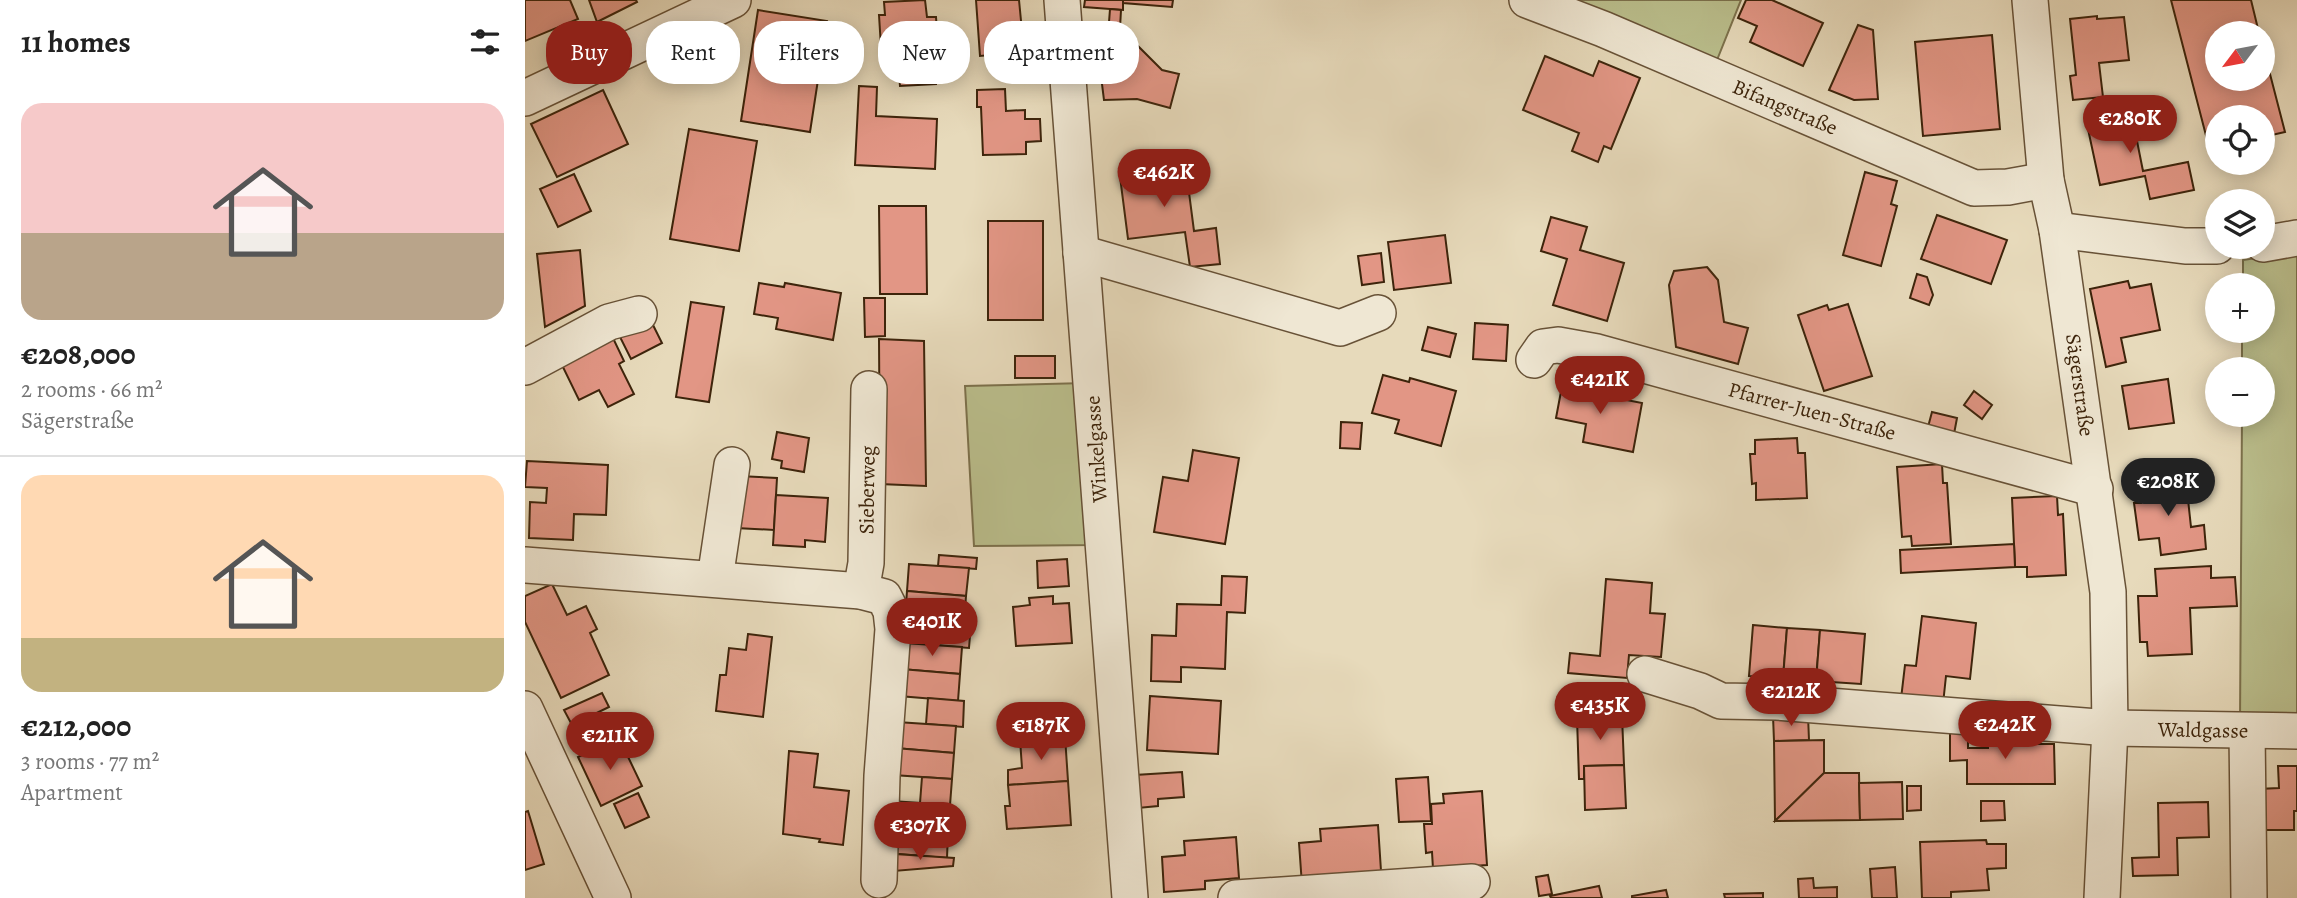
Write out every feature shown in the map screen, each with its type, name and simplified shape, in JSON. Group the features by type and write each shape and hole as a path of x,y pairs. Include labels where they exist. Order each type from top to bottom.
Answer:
{"street":[{"path":"525,98 731,0"},
{"name":"Winkelgasse","path":"1062,0 1131,898"},
{"name":"Bifangstraße","path":"1527,0 1603,29 1974,188 2008,187 2046,180"},
{"name":"Sägerstraße","path":"2030,0 2046,180 2057,230 2108,592 2110,728 2098,897"},
{"path":"2057,230 2185,246 2205,246"},
{"path":"2275,242 2297,239"},
{"path":"1081,253 1340,328 1378,313"},
{"path":"525,367 609,322 639,314"},
{"name":"Pfarrer-Juen-Straße","path":"1534,360 1543,347 1558,345 1597,352 2095,488"},
{"name":"Sieberweg","path":"861,591 866,563 869,389"},
{"path":"715,579 732,464"},
{"path":"525,565 861,591 884,597 891,611 893,629 882,776 880,880"},
{"name":"Waldgasse","path":"1645,674 1700,691 1721,701 1777,702 2110,728 2297,731"},
{"path":"525,709 613,898"},
{"path":"2246,731 2249,898"},
{"path":"1236,898 1472,882"}],"green space":[{"path":"1556,0 1741,0 1715,65"},
{"path":"2297,252 2297,720 2240,721 2242,427 2275,427 2275,357 2242,357 2242,343 2275,343 2275,273 2243,273 2243,260 2275,259 2275,255"},
{"path":"1086,383 1095,545 974,546 965,386"}],"building":[{"path":"525,0 570,0 578,19 546,21 546,32 525,41"},
{"path":"589,0 636,0 637,2 597,21"},
{"path":"925,0 927,17 936,17 936,21 879,21 879,15 885,15 884,2"},
{"path":"976,0 1019,0 1021,21 984,21 984,56 980,56"},
{"path":"1085,0 1123,0 1123,10 1084,7"},
{"path":"1123,0 1173,0 1172,7 1123,3"},
{"path":"1746,0 1772,0 1823,23 1803,66 1750,42 1757,26 1738,18"},
{"path":"2171,0 2251,0 2256,21 2205,21 2205,91 2274,91 2285,132 2275,134 2275,105 2205,105 2205,132"},
{"path":"1110,9 1121,10 1120,21 1109,21"},
{"path":"758,10 827,21 756,21"},
{"path":"2097,16 2097,19 2124,17 2129,60 2099,63 2103,97 2073,100 2070,76 2076,75 2070,19"},
{"path":"1858,25 1873,30 1878,99 1854,100 1829,90"},
{"path":"1992,35 2000,129 1923,136 1915,42"},
{"path":"754,36 754,84 817,84 810,132 741,121"},
{"path":"1139,47 1162,70 1179,74 1170,108 1137,99 1104,100 1102,84 1139,84"},
{"path":"1545,56 1593,76 1599,61 1640,78 1611,149 1604,146 1598,162 1572,151 1579,133 1523,110"},
{"path":"900,84 936,84 900,86"},
{"path":"859,86 877,87 876,116 937,119 935,169 855,165"},
{"path":"1005,89 1006,111 1025,110 1025,119 1040,119 1041,141 1026,142 1026,154 983,155 981,107 977,107 977,90"},
{"path":"603,90 628,144 557,177 531,124"},
{"path":"2130,106 2143,171 2188,162 2194,190 2150,199 2145,176 2100,185 2085,115"},
{"path":"689,129 757,141 739,251 670,239"},
{"path":"1157,154 1158,164 1167,163 1169,179 1187,177 1194,231 1216,228 1220,264 1190,267 1185,232 1128,239 1119,169 1137,167 1135,157"},
{"path":"1865,172 1897,181 1891,204 1897,206 1881,266 1843,255"},
{"path":"574,174 591,211 558,227 540,189"},
{"path":"879,206 926,206 927,294 880,294"},
{"path":"1937,215 2007,240 1991,284 1921,259"},
{"path":"1551,217 1587,227 1580,250 1624,263 1607,321 1553,305 1567,259 1541,251"},
{"path":"988,221 1043,221 1043,320 988,320"},
{"path":"1445,235 1451,283 1394,290 1388,242"},
{"path":"580,250 585,306 545,327 537,254"},
{"path":"1381,253 1384,282 1362,285 1358,256"},
{"path":"1707,267 1718,280 1724,322 1748,328 1738,364 1676,347 1669,285 1674,271"},
{"path":"1917,274 1927,277 1933,295 1929,305 1910,298"},
{"path":"2128,281 2130,288 2151,284 2160,330 2121,338 2126,362 2106,367 2090,289"},
{"path":"759,283 784,287 785,283 841,293 833,340 776,329 778,318 754,314"},
{"path":"864,298 885,298 885,336 865,337"},
{"path":"691,302 724,307 709,402 676,397"},
{"path":"1848,304 1872,376 1824,391 1798,315 1827,305 1829,310"},
{"path":"650,319 662,343 631,359 619,335"},
{"path":"1475,323 1508,325 1506,361 1473,359"},
{"path":"1428,327 1456,334 1450,357 1422,350"},
{"path":"612,336 624,361 619,364 634,394 608,407 599,390 579,400 560,361"},
{"path":"879,339 924,341 926,486 880,484"},
{"path":"1015,356 1055,356 1055,378 1015,378"},
{"path":"1383,375 1409,382 1410,378 1456,391 1441,446 1395,433 1399,420 1372,413"},
{"path":"2168,379 2174,423 2129,429 2122,386"},
{"path":"1563,381 1603,388 1601,395 1642,403 1633,452 1583,442 1586,424 1556,418"},
{"path":"1974,391 1992,405 1982,419 1964,405"},
{"path":"1932,412 1957,418 1954,434 1928,427"},
{"path":"1341,422 1362,423 1360,449 1340,448"},
{"path":"777,432 809,438 804,472 781,468 782,461 772,459"},
{"path":"1797,438 1798,453 1805,453 1807,498 1756,500 1756,483 1752,484 1750,454 1755,454 1755,440"},
{"path":"1193,450 1239,458 1225,544 1154,532 1163,477 1188,481"},
{"path":"527,461 608,465 606,515 574,514 573,540 529,538 530,502 546,503 547,488 525,487"},
{"path":"1942,464 1943,483 1947,483 1951,544 1912,546 1911,536 1902,537 1897,467"},
{"path":"739,476 777,478 774,530 736,528"},
{"path":"2186,481 2191,527 2204,525 2206,549 2161,555 2159,538 2139,540 2134,503 2141,503 2139,486"},
{"path":"776,495 828,498 825,542 805,540 805,547 773,545"},
{"path":"2057,496 2058,515 2063,514 2066,575 2027,577 2027,567 2015,567 2012,498"},
{"path":"2014,544 2015,567 1901,573 1900,550"},
{"path":"939,555 977,558 976,569 938,566"},
{"path":"1067,559 1069,586 1038,588 1037,561"},
{"path":"909,564 969,568 966,596 907,591"},
{"path":"2211,566 2211,578 2235,577 2237,606 2190,608 2192,654 2148,656 2147,642 2140,642 2138,596 2157,596 2155,569"},
{"path":"1222,576 1247,577 1245,613 1227,612 1225,669 1181,667 1181,682 1151,681 1152,635 1176,636 1177,604 1221,605"},
{"path":"1606,579 1652,583 1650,613 1665,614 1661,657 1629,655 1627,678 1568,673 1570,653 1600,656"},
{"path":"552,584 567,615 586,606 597,629 590,633 609,675 561,698 525,622 525,596"},
{"path":"907,591 966,596 964,623 905,618"},
{"path":"1053,596 1053,604 1069,603 1072,643 1016,646 1013,607 1030,605 1029,598"},
{"path":"1922,616 1976,623 1970,679 1946,676 1943,704 1901,699 1905,665 1916,666"},
{"path":"934,620 971,623 969,648 932,645"},
{"path":"1753,625 1787,628 1783,678 1749,676"},
{"path":"1787,628 1820,630 1816,681 1783,678"},
{"path":"1820,630 1865,634 1861,684 1816,681"},
{"path":"748,634 772,637 763,717 716,711 720,675 726,675 729,648 746,650"},
{"path":"904,643 962,647 960,674 901,669"},
{"path":"901,669 960,674 958,701 899,696"},
{"path":"602,693 609,707 572,725 564,710"},
{"path":"1150,696 1221,701 1218,754 1147,750"},
{"path":"928,698 964,701 963,727 926,724"},
{"path":"1808,715 1809,740 1774,741 1773,716"},
{"path":"1622,716 1624,765 1584,766 1584,779 1579,779 1577,718"},
{"path":"897,722 956,726 954,753 895,748"},
{"path":"1950,733 1968,733 1968,748 1988,748 1988,739 2030,739 2030,744 2054,744 2055,784 1967,784 1967,760 1950,761"},
{"path":"1065,736 1068,781 1008,785 1008,770 1022,768 1020,739"},
{"path":"619,738 642,786 601,806 578,757"},
{"path":"1824,740 1824,773 1775,821 1774,741"},
{"path":"895,748 954,753 952,779 893,775"},
{"path":"789,751 818,754 814,787 849,791 843,845 783,834"},
{"path":"1624,765 1626,808 1585,810 1584,766"},
{"path":"2278,766 2297,766 2297,811 2294,811 2294,830 2259,830 2258,789 2279,788"},
{"path":"1182,772 1184,797 1158,799 1158,806 1138,808 1135,775"},
{"path":"1824,773 1859,773 1860,820 1775,821"},
{"path":"922,777 952,779 950,805 920,803"},
{"path":"1428,777 1431,821 1399,822 1396,779"},
{"path":"1068,781 1071,825 1007,829 1005,806 1010,806 1008,785"},
{"path":"1902,782 1903,819 1860,820 1859,783"},
{"path":"1907,786 1921,786 1921,810 1907,811"},
{"path":"1482,791 1487,865 1433,869 1432,852 1426,853 1424,824 1432,824 1431,804 1444,803 1443,794"},
{"path":"638,793 649,817 625,828 614,804"},
{"path":"891,801 950,805 948,831 889,827"},
{"path":"1981,801 2004,801 2005,820 1981,821"},
{"path":"2208,802 2209,837 2177,838 2178,875 2133,876 2132,858 2159,857 2158,803"},
{"path":"528,811 544,864 525,870 525,812"},
{"path":"1378,825 1381,871 1302,885 1299,843 1321,841 1320,829"},
{"path":"889,827 948,831 947,858 887,853"},
{"path":"1236,837 1239,878 1205,881 1205,889 1164,892 1162,857 1185,855 1184,841"},
{"path":"1986,840 1987,844 2006,844 2006,868 1987,869 1989,890 1951,892 1951,898 1922,898 1920,842"},
{"path":"895,854 954,858 953,866 894,871"},
{"path":"1895,867 1897,898 1872,898 1870,869"},
{"path":"1548,875 1552,894 1539,896 1536,877"},
{"path":"1813,878 1814,888 1837,887 1837,898 1799,898 1798,879"},
{"path":"1599,886 1602,898 1550,896"},
{"path":"1666,890 1668,898 1632,898 1632,896"},
{"path":"1763,893 1763,898 1725,898 1724,894"}]}
